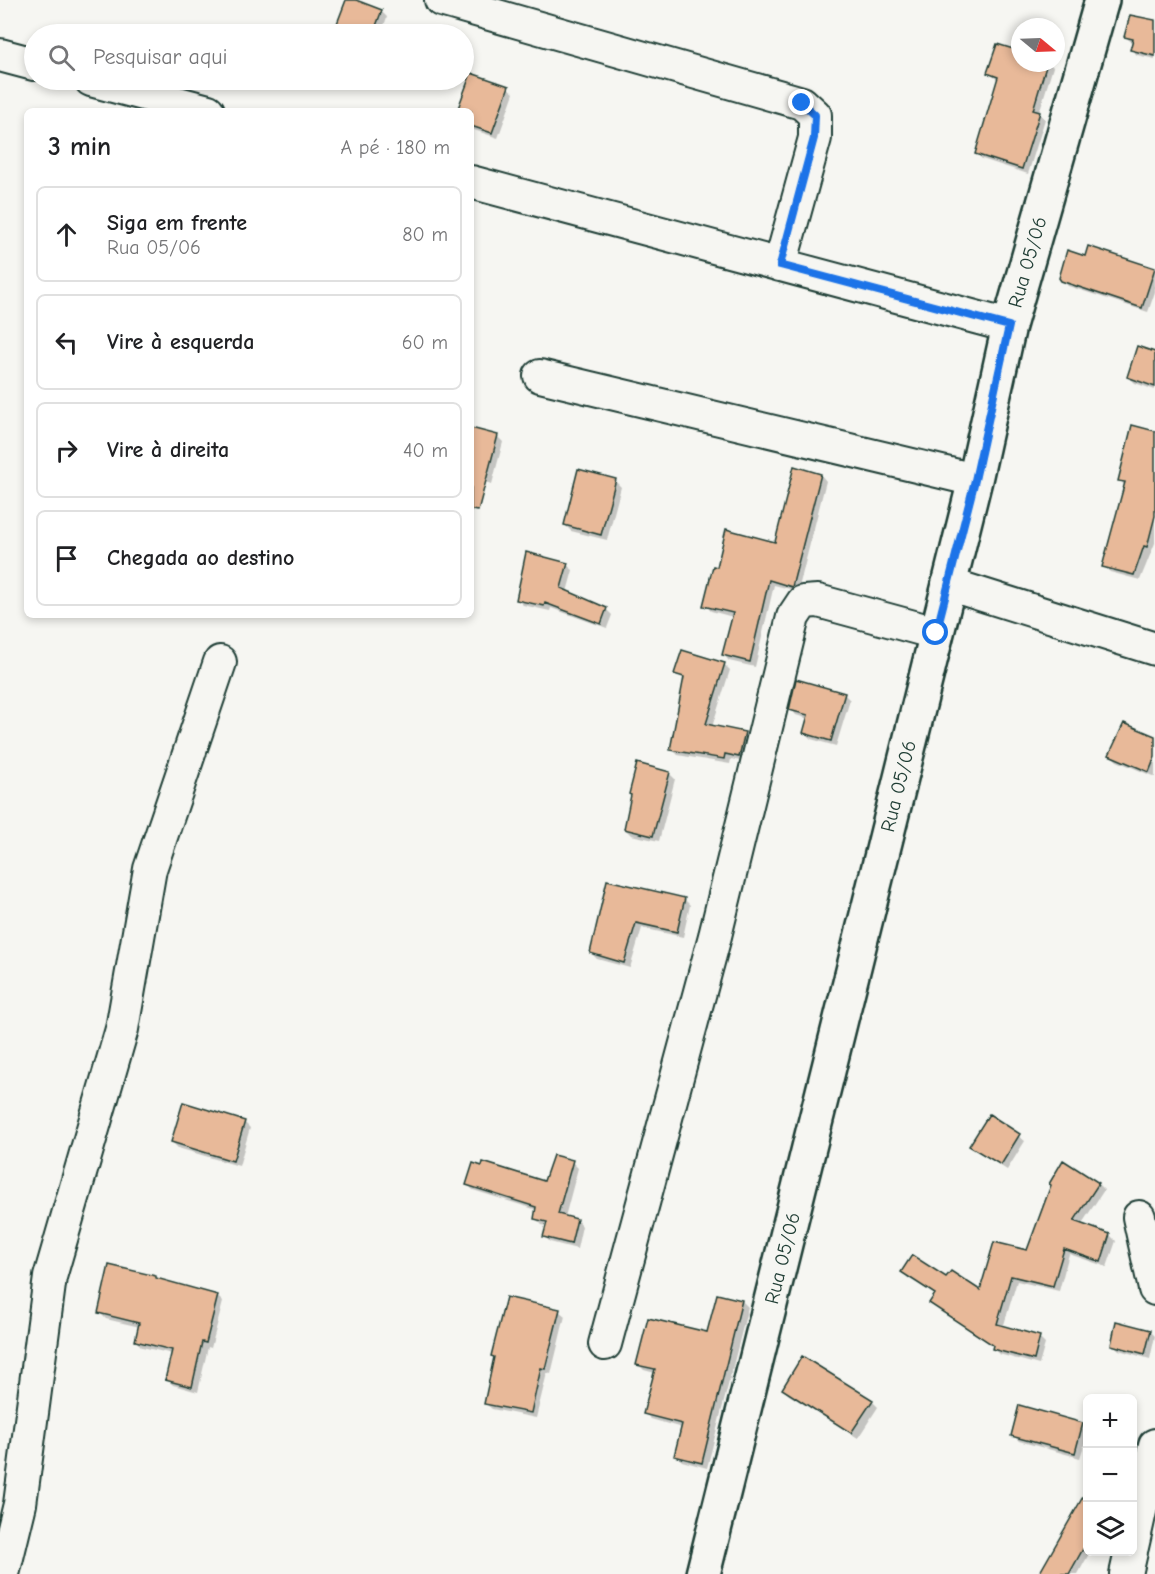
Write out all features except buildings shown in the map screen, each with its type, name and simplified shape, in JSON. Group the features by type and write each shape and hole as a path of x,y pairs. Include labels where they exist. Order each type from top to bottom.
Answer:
{"street":[{"path":"441,0 802,103 815,115 814,138 780,265"},
{"name":"Rua 05/06","path":"703,1574 975,480 1009,326 1102,0"},
{"path":"0,55 24,61"},
{"path":"129,90 197,108"},
{"path":"474,183 1009,326"},
{"path":"540,376 975,480"},
{"path":"948,584 1155,650"},
{"path":"605,1344 715,936 793,618 803,602 818,601 936,633"},
{"path":"3,1574 20,1504 50,1277 122,1029 150,869 220,662"},
{"path":"1139,1217 1155,1289"},
{"path":"1137,1525 1155,1445"},
{"path":"1126,1574 1130,1556"}],"route":[{"path":"802,103 815,115 814,138 780,265 1009,326 975,480 936,633"}]}
